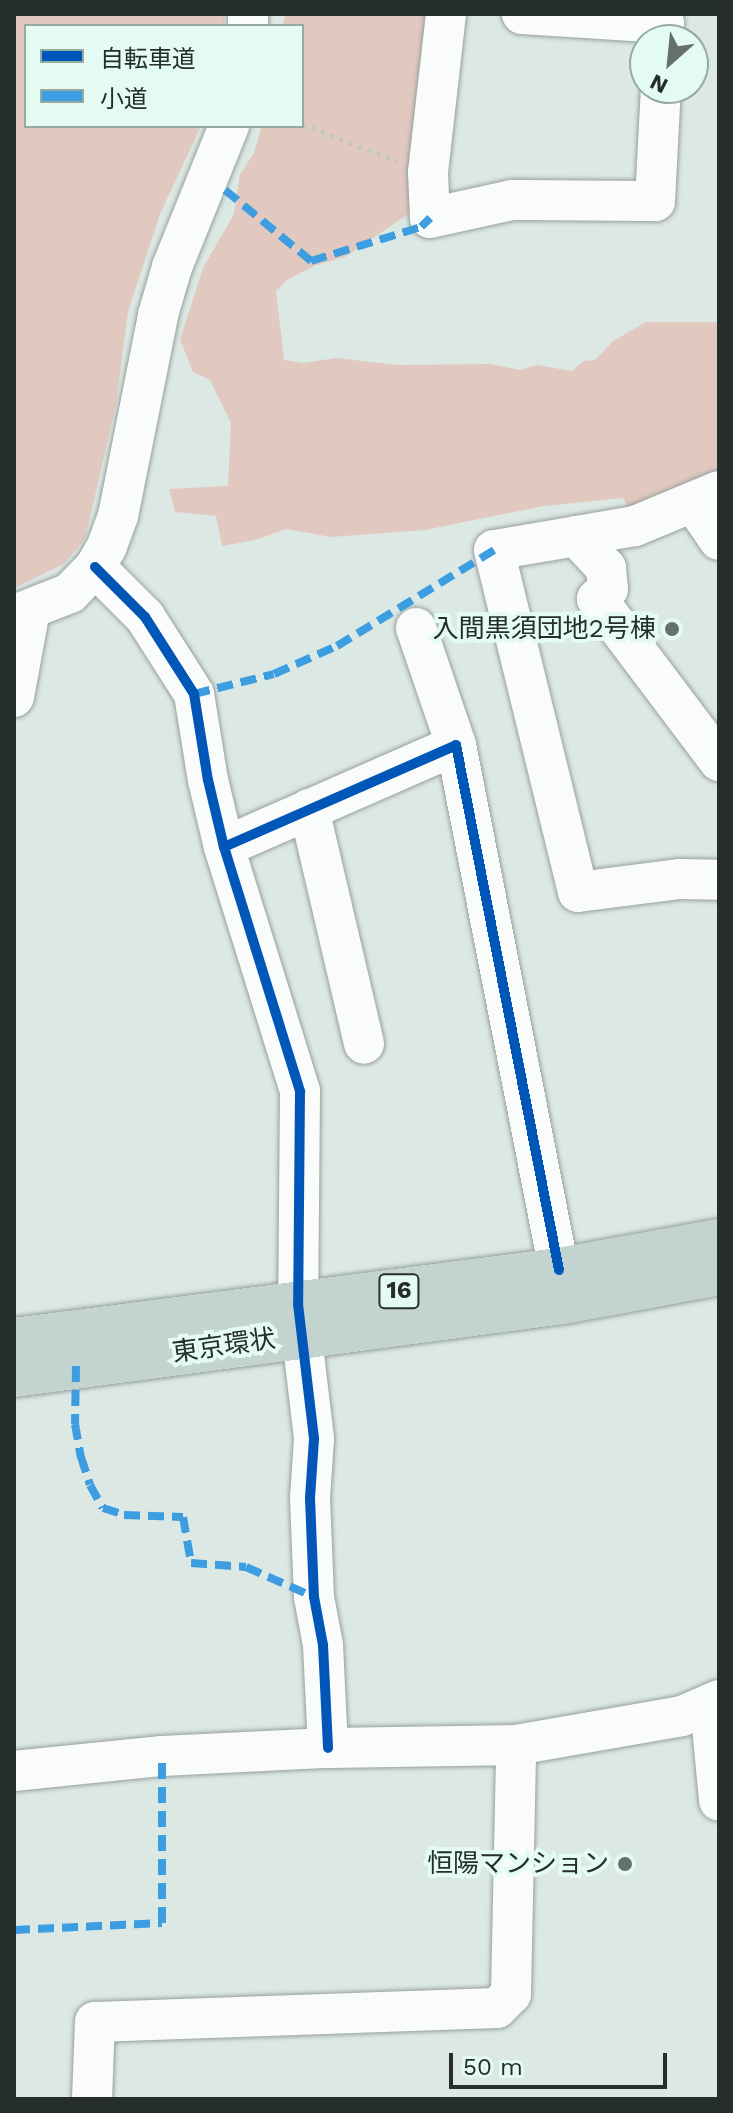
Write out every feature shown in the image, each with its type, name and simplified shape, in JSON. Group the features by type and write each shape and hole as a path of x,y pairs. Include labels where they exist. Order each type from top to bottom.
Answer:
{"highway":[{"name":"東京環状","path":"14,1375 719,1241"},
{"name":"東京環状","path":"14,1340 563,1302 719,1273"}],"street":[{"path":"446,14 428,172 430,218 512,200 655,201 660,104"},
{"path":"522,14 664,24"},
{"path":"14,697 22,613 70,593 95,567 118,516 158,315 172,267 228,128"},
{"path":"719,540 706,497 635,526 494,550 578,892 680,879 719,880"},
{"path":"576,536 606,568 608,589 597,599 719,761"},
{"path":"95,567 145,617 194,694 208,780 224,847 300,1091 300,1320 314,1439 310,1498 314,1597 323,1645 328,1748"},
{"path":"416,628 456,745 559,1270"},
{"path":"224,847 456,745"},
{"path":"309,809 364,1044"},
{"path":"14,1771 162,1756 328,1748 516,1745 641,1725 716,1704 719,1801"},
{"path":"92,2099 95,2022 497,2008 511,1994 516,1745"}],"path":[{"path":"304,125 428,172"}],"shaded area":[{"path":"14,14 225,14 224,24 24,24 24,128 200,128 160,214 128,312 116,405 85,539 64,564 14,588"},
{"path":"285,14 424,14 432,31 416,209 345,257 314,266 287,280 276,291 284,360 303,363 336,358 398,365 491,364 520,370 537,365 572,371 584,361 595,360 613,341 646,322 719,322 719,475 631,513 623,498 544,506 425,530 331,537 286,529 255,540 222,546 216,516 175,512 169,489 228,486 231,423 210,380 193,372 180,339 203,268 234,214 240,174 254,153 261,128 304,128 304,24 283,24"}],"marked path":[{"path":"225,190 311,261 421,227 430,218"},
{"path":"194,694 274,674 337,646 494,550"},
{"path":"76,1366 75,1424 81,1457 90,1485 103,1508 124,1515 183,1517 191,1563 246,1567 314,1597"},
{"path":"14,1930 162,1923 162,1756"}],"cycle path":[{"path":"95,567 145,617 194,694 208,780 224,847 300,1091 298,1304 314,1439 310,1498 314,1597 323,1645 328,1748"},
{"path":"224,847 456,745 559,1270"}],"place":[{"name":"入間黒須団地2号棟","path":"672,629"},
{"name":"恒陽マンション","path":"625,1864"}]}
